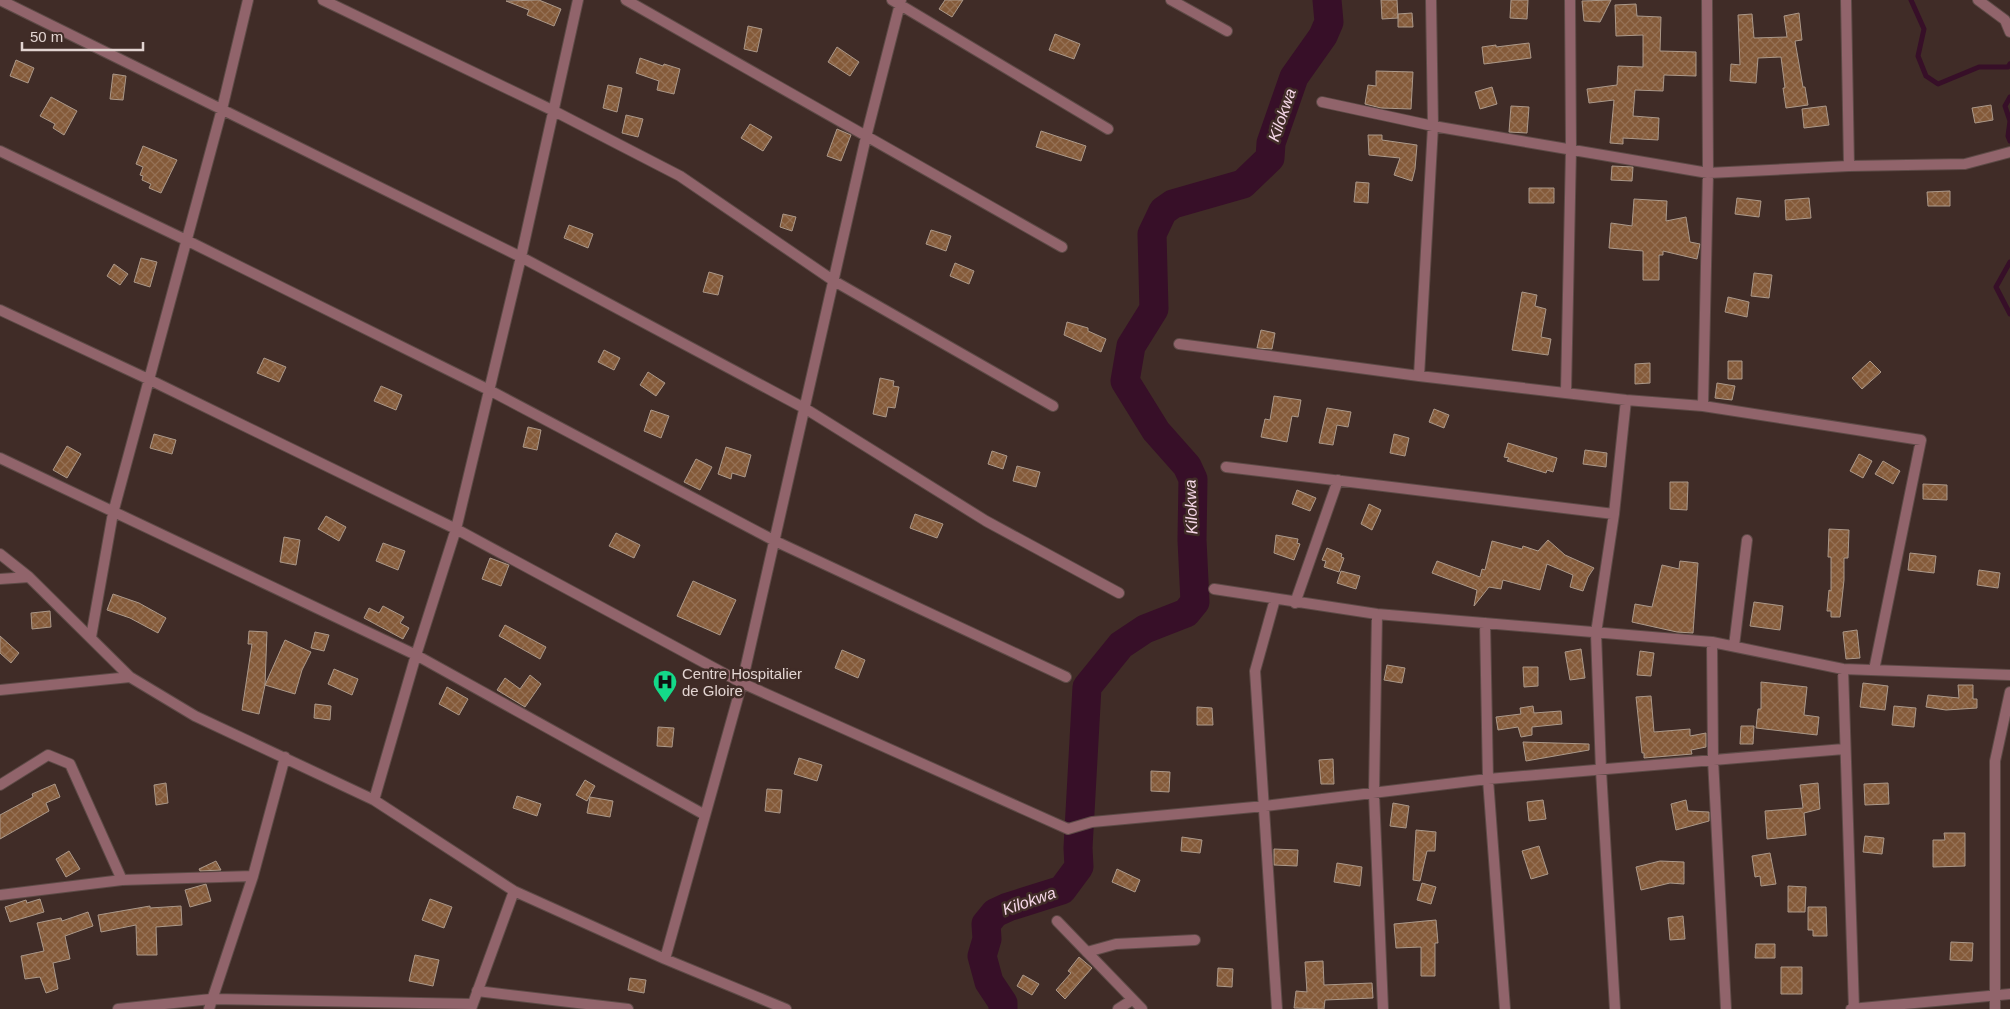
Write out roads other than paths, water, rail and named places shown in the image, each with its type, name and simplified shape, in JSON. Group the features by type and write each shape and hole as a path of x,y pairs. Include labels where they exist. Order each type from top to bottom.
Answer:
{"street":[{"path":"0,0 521,257 806,409 986,521 1119,593"},
{"path":"91,637 113,513 222,108 248,0"},
{"path":"324,0 554,111 680,176 834,281 1053,406"},
{"path":"374,800 416,656 456,529 521,257 578,0"},
{"path":"626,0 1062,248"},
{"path":"1171,0 1227,31"},
{"path":"1419,376 1432,126 1431,0"},
{"path":"1566,392 1571,149 1570,0"},
{"path":"1704,406 1708,173 1707,0"},
{"path":"1846,0 1849,166"},
{"path":"1978,0 2005,20 2010,32"},
{"path":"664,959 742,683 898,2 1108,129"},
{"path":"1322,102 1432,126 1708,173 1849,166 1964,164 2009,152"},
{"path":"0,151 186,240 489,390 775,541 1066,677"},
{"path":"0,310 456,529 742,683 1068,829 1092,822 1265,806 1488,779 1844,749"},
{"path":"1179,344 1419,376 1626,400 1704,406 1921,440 1874,670"},
{"path":"1615,1009 1601,770 1596,633 1614,514 1626,400"},
{"path":"0,458 416,656 705,815"},
{"path":"1226,467 1614,514"},
{"path":"1295,603 1338,480"},
{"path":"1734,646 1747,540"},
{"path":"0,554 29,577 130,677 195,716 374,800 514,891 664,959 786,1009"},
{"path":"0,579 29,577"},
{"path":"1214,589 1275,600 1377,614 1712,642 1843,669 2010,675"},
{"path":"1275,600 1256,671 1277,1009"},
{"path":"1377,614 1374,794 1384,1009"},
{"path":"1484,622 1488,779 1506,1009"},
{"path":"1712,642 1713,759 1726,1009"},
{"path":"1843,669 1853,1009 2010,994"},
{"path":"0,690 130,677"},
{"path":"1995,1009 1994,761 2010,692"},
{"path":"0,785 48,755 70,764 122,880"},
{"path":"210,1004 253,876 285,758"},
{"path":"0,895 122,880 253,876"},
{"path":"118,1009 210,1004 472,1006 514,891"},
{"path":"1057,921 1142,1009"},
{"path":"1087,952 1116,944 1195,940"},
{"path":"477,991 628,1009"},
{"path":"1118,1009 1132,1000"}],"waterway":[{"name":"Kilokwa","path":"1003,1009 1003,1003 989,982 982,956 987,939 986,924 995,913 1008,907 1062,890 1079,867 1078,848 1087,687 1121,645 1145,629 1186,613 1195,602 1192,540 1193,479 1187,466 1156,431 1125,381 1131,346 1154,309 1152,234 1163,211 1173,204 1243,184 1270,158 1271,143 1294,77 1323,36 1329,22 1327,0"},
{"path":"1911,0 1924,29 1918,56 1926,76 1938,84 1979,67 2008,67 2010,64"},
{"path":"2010,97 2005,106 2010,121"},
{"path":"2010,121 2008,136 2010,141"},
{"path":"2010,262 1996,287 2010,314"}],"place":[{"name":"Centre Hospitalier de Gloire","path":"665,703"}]}
